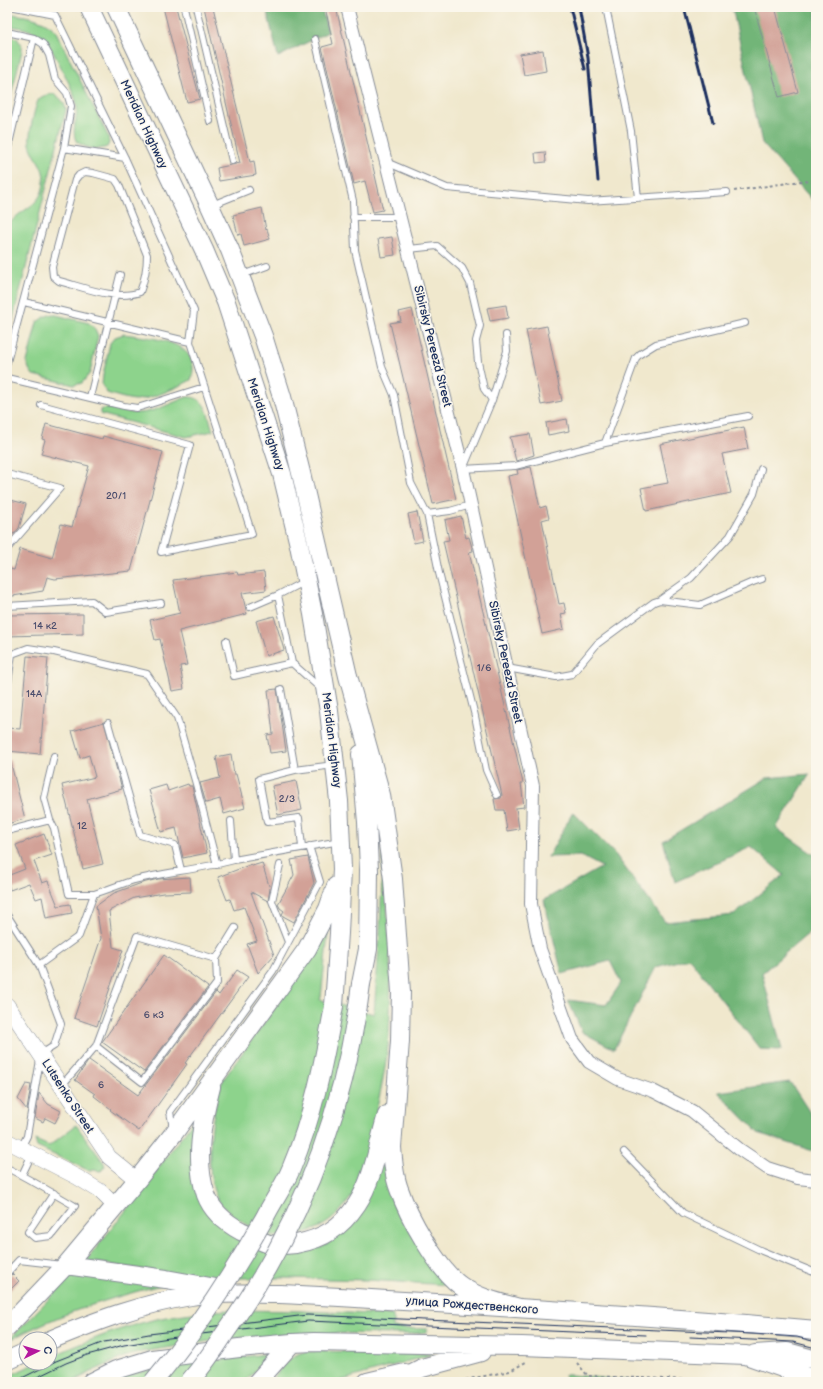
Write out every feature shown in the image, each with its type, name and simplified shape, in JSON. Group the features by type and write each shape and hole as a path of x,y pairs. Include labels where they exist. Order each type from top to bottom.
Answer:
{"main road":[{"name":"Meridian Highway","path":"89,7 204,250 226,302 282,474 306,581 326,693 339,801 341,841 342,869 334,1006 319,1082 305,1131 290,1170 227,1283 196,1328 153,1382"},
{"name":"Meridian Highway","path":"116,7 210,206 240,276 263,336 282,397 348,676"},
{"path":"189,1382 244,1308 278,1249 307,1188 331,1125 343,1083 368,948 368,854 362,761 348,676"},
{"path":"348,676 381,795 393,879 401,992 401,1027 392,1132 393,1160 397,1182 401,1196 435,1258 460,1286 485,1299 520,1308"},
{"path":"7,1327 66,1265 174,1133 212,1080 278,976 307,948 328,909 342,869"},
{"path":"212,1080 203,1129 201,1154 203,1182 207,1196 214,1210 236,1228 269,1244 286,1245 311,1241 324,1236 338,1226 357,1204 367,1185 372,1170 397,1082"},
{"path":"66,1265 166,1279 249,1294"},
{"name":"улица Рождественского","path":"58,1337 95,1322 164,1301 193,1296 249,1294 334,1296 816,1330"},
{"path":"257,1382 292,1343"},
{"path":"92,1382 116,1370 152,1359 292,1343 746,1354 787,1352 816,1360"},
{"path":"367,1382 503,1347"},
{"path":"746,1354 816,1380"},
{"path":"7,1361 18,1356"},
{"path":"394,1382 415,1370"}],"street":[{"name":"Sibirsky Pereezd Street","path":"347,7 401,217 463,469 533,786 531,904 540,949 572,1039 589,1062 618,1079 653,1091 692,1111 740,1149 767,1168 798,1178 816,1180"},
{"name":"Lutsenko Street","path":"7,1005 109,1157 137,1180"},
{"path":"7,1141 83,1180 100,1191 115,1206"}],"lane":[{"path":"14,7 55,15 125,158 194,311 190,342 252,534 162,552 190,445 40,405"},
{"path":"184,7 210,121"},
{"path":"196,7 232,161"},
{"path":"606,7 631,131 638,198"},
{"path":"7,32 34,38 43,44 49,55 55,79 68,93 71,106 64,148 7,362"},
{"path":"7,152 34,38"},
{"path":"315,39 353,201 355,250 382,367 394,395 411,483 427,514 439,573 475,716 486,770 497,795"},
{"path":"64,148 125,158"},
{"path":"386,162 447,188 588,201 728,192"},
{"path":"85,172 115,179 119,185 147,255 145,279 140,292 133,295 115,296 59,281 53,276 52,267 75,180 85,172"},
{"path":"210,206 249,190"},
{"path":"354,217 401,217"},
{"path":"409,249 436,246 465,272 470,283 480,326 476,341 479,368 484,390 492,400"},
{"path":"240,276 267,266"},
{"path":"90,397 120,275"},
{"path":"24,302 190,342"},
{"path":"605,443 636,358 640,354 656,344 745,323"},
{"path":"506,335 507,350 492,400 463,469 516,466 605,443 748,416"},
{"path":"7,378 137,408 204,387"},
{"path":"507,668 556,677 572,674 598,644 654,602 660,600 690,578 730,536 754,494 761,469"},
{"path":"7,474 60,488 7,548"},
{"path":"427,514 471,505"},
{"path":"660,600 700,605 762,579"},
{"path":"250,607 306,581"},
{"path":"278,595 292,663 326,693"},
{"path":"7,606 92,601 106,612 161,603"},
{"path":"226,641 234,676 292,663"},
{"path":"7,690 12,654 28,648 54,652 147,674 177,718 217,865"},
{"path":"281,689 295,770"},
{"path":"108,724 140,835 175,845 181,870"},
{"path":"54,756 44,798 50,820 54,828 69,894 94,894 133,880 181,870 217,865 234,860 302,847 341,841"},
{"path":"302,847 298,818 267,822 258,779 295,770 335,765"},
{"path":"7,831 50,820"},
{"path":"231,821 234,860"},
{"path":"174,1133 170,1112 278,976 288,942 320,882 309,846"},
{"path":"280,865 272,901 288,942"},
{"path":"39,965 80,936 94,894"},
{"path":"7,915 39,965 61,1024 54,1046 41,1054 26,1136 27,1151 22,1175"},
{"path":"96,1046 142,1082 217,983 216,958 235,928"},
{"path":"61,1086 96,1046 137,936 216,958"},
{"path":"624,1152 683,1213 762,1251 816,1273"},
{"path":"7,1168 22,1175 54,1193 75,1206 51,1236 35,1238 28,1232 54,1193"},
{"path":"7,1273 19,1260 66,1265"}],"path":[{"path":"728,192 801,181 816,182"},
{"path":"575,1360 588,1376 744,1382"},
{"path":"454,1382 510,1371 527,1361"}],"green space":[{"path":"266,7 321,7 328,32 278,57"},
{"path":"732,7 816,7 816,204 762,143"},
{"path":"7,13 39,20 55,30 108,136 109,143 107,147 99,149 91,148 76,141 74,128 77,114 76,100 58,61 48,44 37,33 27,29 7,27"},
{"path":"7,36 17,38 22,46 22,51 7,111"},
{"path":"53,94 62,100 66,110 7,342 7,230 10,223 15,218 39,198 42,191 44,181 43,171 30,144 30,135 37,102 44,96"},
{"path":"52,314 89,323 95,329 98,336 90,373 82,383 74,385 33,375 29,369 27,362 37,322"},
{"path":"124,334 160,340 182,349 190,356 193,367 191,380 164,393 148,398 135,400 107,393 102,385 110,343 115,337"},
{"path":"187,397 194,398 203,403 208,413 213,431 186,437 100,414 100,410 110,408 133,413 144,413"},
{"path":"810,774 776,828 816,856 816,927 762,973 782,1050 760,1049 689,958 656,967 614,1049 582,1032 568,1000 606,1005 621,983 610,961 562,974 544,900 602,867 581,856 548,857 573,812 615,854 665,922 734,915 784,875 751,847 675,882 663,841 767,778"},
{"path":"383,855 390,968 389,1035 387,1057 369,1150 364,1168 357,1186 348,1202 336,1215 323,1225 308,1232 288,1236 269,1234 245,1223 229,1212 219,1202 213,1187 210,1173 211,1139 215,1105 219,1091 223,1080 328,934 320,1000 374,1014 380,931"},
{"path":"790,1082 816,1122 816,1152 758,1133 718,1092"},
{"path":"196,1117 204,1208 302,1251 321,1247 332,1241 385,1153 448,1285 367,1280 201,1278 86,1261 142,1190"},
{"path":"76,1125 104,1163 105,1167 101,1171 90,1171 37,1147 35,1140 49,1146"},
{"path":"75,1272 165,1284 84,1308 27,1331 18,1331 18,1336 8,1341"},
{"path":"230,1310 302,1311 393,1315 393,1328 428,1329 426,1332 411,1334 305,1333 216,1340 147,1351 124,1357 72,1382 7,1382 7,1377 19,1371 58,1371 58,1354 92,1339 151,1320 198,1312"},
{"path":"318,1351 433,1354 336,1382 270,1382 289,1360 304,1352"},
{"path":"266,1354 268,1357 245,1382 114,1382 132,1374 162,1367"},
{"path":"565,1375 571,1375 643,1382 567,1382"}],"building":[{"path":"163,7 176,7 200,99 187,102"},
{"path":"204,7 213,7 250,162 254,161 256,175 219,181 217,168 240,163"},
{"path":"325,7 336,7 383,210 373,212 365,181 354,184 322,47 333,44"},
{"path":"754,7 775,7 798,92 779,97"},
{"path":"543,50 546,71 524,75 520,54"},
{"path":"545,152 546,162 536,163 535,153"},
{"path":"262,208 266,230 267,229 270,239 244,246 241,234 238,235 233,215"},
{"path":"392,237 395,255 381,257 378,239"},
{"path":"506,305 508,318 490,321 487,308"},
{"path":"412,309 456,499 433,504 390,323 401,321 399,312"},
{"path":"547,326 562,401 541,405 526,330"},
{"path":"567,419 569,431 548,435 546,423"},
{"path":"46,424 102,439 103,436 163,452 131,571 55,579 47,577 43,591 7,597 7,568 14,570 20,549 52,558 61,524 72,527 89,466 41,454 45,440 42,439"},
{"path":"744,427 748,449 722,454 731,493 646,511 641,488 668,483 660,444"},
{"path":"530,434 534,455 516,461 510,437"},
{"path":"531,467 540,508 546,506 549,518 542,520 559,604 564,603 566,613 561,614 564,629 542,634 508,476 518,474 517,470"},
{"path":"7,499 26,504 19,528 14,534 7,532"},
{"path":"417,512 423,541 414,543 408,514"},
{"path":"461,516 466,538 469,537 473,551 469,552 523,783 521,783 524,807 516,808 519,829 507,831 504,810 496,810 494,799 501,798 502,795 443,541 449,540 445,520"},
{"path":"237,572 238,575 264,572 266,590 242,593 247,614 179,631 187,665 180,666 184,689 172,691 160,639 155,640 150,620 180,613 173,580"},
{"path":"83,614 83,634 7,636 7,615"},
{"path":"274,616 284,650 266,656 256,621"},
{"path":"27,656 48,658 40,754 7,751 7,728 20,729"},
{"path":"277,689 286,751 270,753 267,735 273,734 268,690"},
{"path":"104,722 122,789 87,799 103,864 83,869 62,785 95,777 89,755 80,758 72,731"},
{"path":"231,754 234,774 236,774 245,808 224,814 220,799 206,803 200,783 220,778 216,757"},
{"path":"10,760 25,819 7,824 7,761"},
{"path":"296,781 302,810 278,815 272,786"},
{"path":"188,784 189,786 192,786 207,853 183,858 176,828 161,832 149,790 166,785 168,791"},
{"path":"44,834 52,855 34,861 42,883 48,881 58,906 70,904 72,913 46,918 42,897 36,899 29,883 10,890 7,881 7,876 25,869 16,845"},
{"path":"308,857 314,883 294,922 283,916 282,914 284,911 278,904 294,875 291,860"},
{"path":"262,863 270,889 268,901 251,892 274,955 258,973 247,944 257,941 244,907 234,910 230,899 227,900 218,877 252,864 252,866"},
{"path":"190,877 191,892 163,893 134,898 109,911 113,947 123,950 97,1026 74,1018 101,938 96,906 114,893 142,883 158,879"},
{"path":"164,955 208,987 144,1072 102,1042"},
{"path":"237,970 248,977 185,1063 187,1064 139,1131 110,1110 111,1109 94,1096 95,1094 75,1080 89,1060 138,1095 216,992 219,995"},
{"path":"26,1084 31,1085 27,1110 18,1099"},
{"path":"39,1093 48,1104 61,1111 55,1123 45,1118 43,1122 35,1118"},
{"path":"12,1274 19,1281 7,1293 7,1277"}],"tram line":[{"path":"14,1382 56,1361 104,1342 149,1334 307,1315 753,1334 797,1337 816,1342"},
{"path":"27,1382 66,1363 87,1355 124,1345 308,1321 646,1335"},
{"path":"690,1337 793,1342 816,1348"}],"railway":[{"path":"570,7 585,69"},
{"path":"579,7 588,58 598,181"},
{"path":"684,7 713,123"}]}
